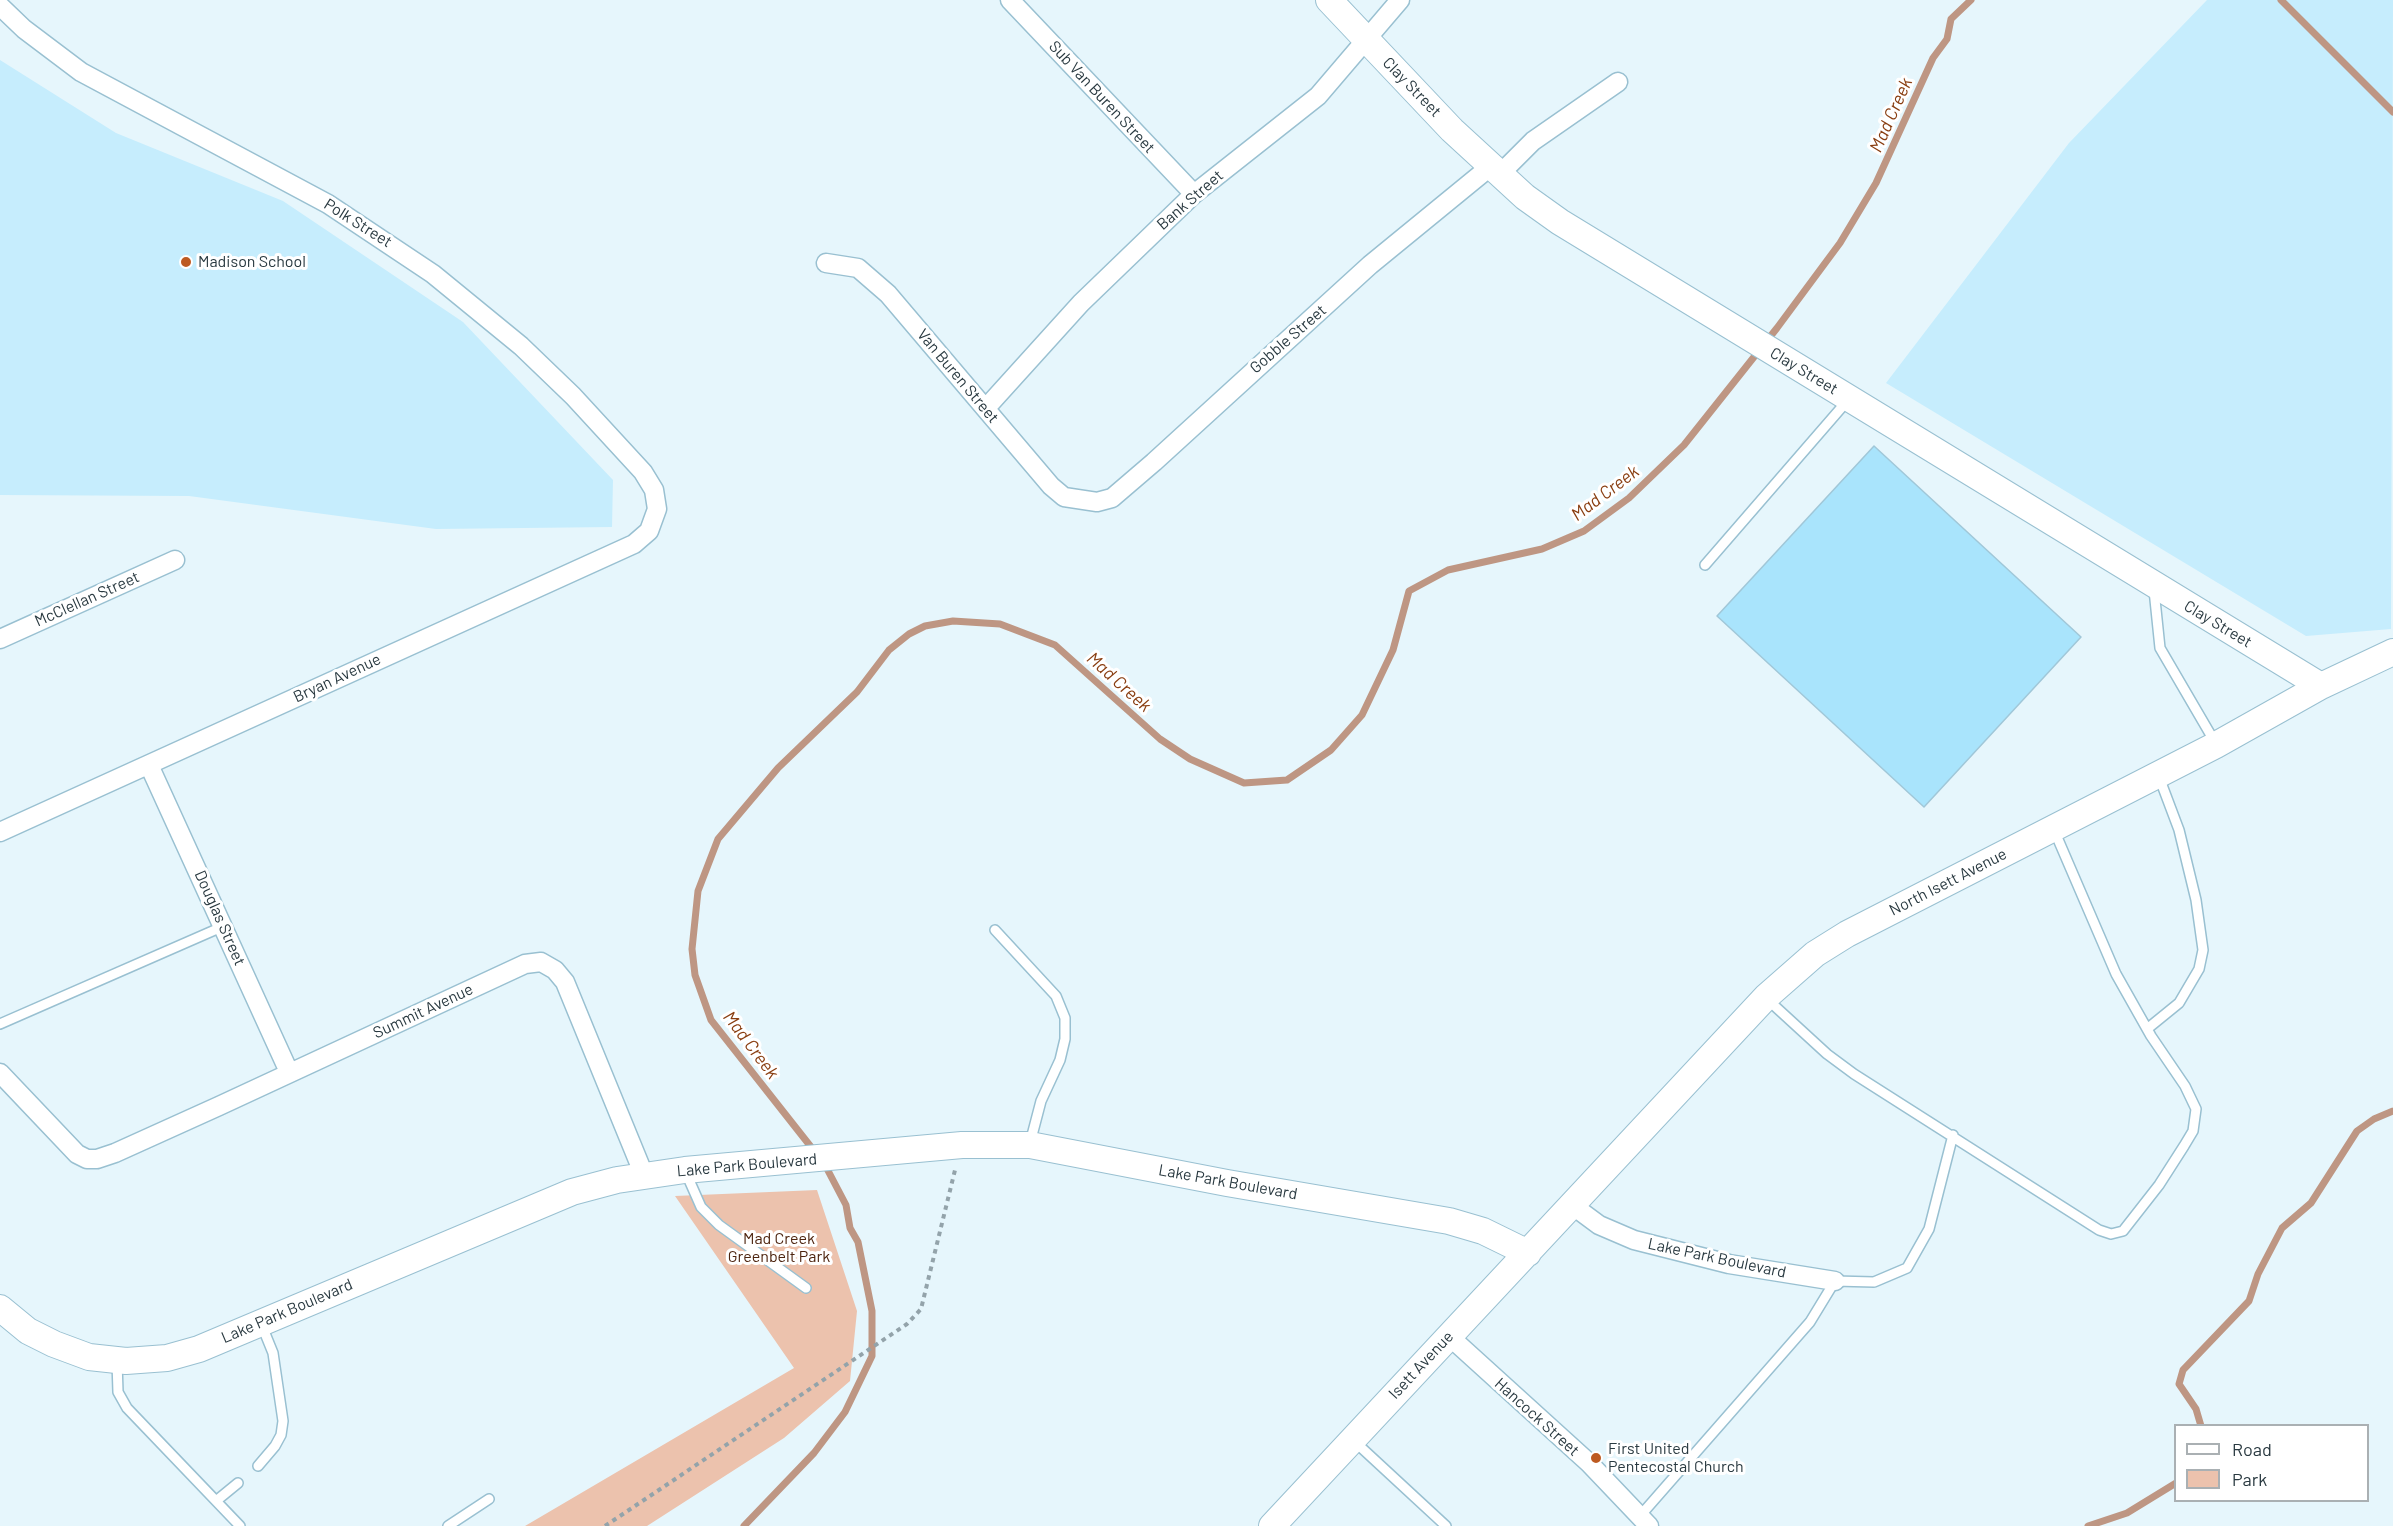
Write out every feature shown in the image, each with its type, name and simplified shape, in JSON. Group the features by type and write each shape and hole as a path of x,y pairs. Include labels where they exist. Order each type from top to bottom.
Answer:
{"street":[{"name":"Sub Van Buren Street","path":"1010,0 1194,194"},
{"name":"Clay Street","path":"1329,0 1495,170 1560,222 2321,686"},
{"name":"Bank Street","path":"986,408 1081,303 1194,194 1318,96 1400,0"},
{"name":"Polk Street","path":"0,6 24,29 81,72 328,204 433,274 521,346 573,396 644,472 654,489 657,509"},
{"name":"Gobble Street","path":"1083,501 1097,502 1112,498 1370,265 1533,141 1618,82"},
{"name":"Van Buren Street","path":"826,263 858,268 870,277 986,408 1051,486 1064,497 1083,501"},
{"name":"Bryan Avenue","path":"0,832 407,645 634,544 649,531 657,509"},
{"name":"McClellan Street","path":"0,639 175,560"},
{"name":"North Isett Avenue","path":"1572,1205 1766,997 1815,954 1847,934 2216,745 2321,686 2393,652"},
{"name":"Douglas Street","path":"150,765 289,1072"},
{"name":"Summit Avenue","path":"0,1073 77,1154 87,1159 115,1153 525,964 540,962 555,970 565,982 637,1163 644,1175"},
{"name":"Lake Park Boulevard","path":"0,1308 28,1331 89,1357 116,1360 167,1358 199,1349 572,1192 644,1175 685,1170 962,1145 1030,1145 1227,1183 1449,1221 1483,1231 1528,1253"},
{"name":"Lake Park Boulevard","path":"1572,1205 1599,1225 1634,1240 1729,1264 1835,1281"},
{"name":"Isett Avenue","path":"1272,1526 1572,1205"},
{"name":"Hancock Street","path":"1449,1336 1589,1463 1644,1521"}],"lane":[{"path":"1705,565 1850,399"},
{"path":"2154,584 2160,648 2216,745"},
{"path":"2147,1029 2179,1003 2199,969 2203,950 2196,900 2179,830 2158,775"},
{"path":"1766,997 1845,1068 2099,1230 2111,1234 2123,1231 2132,1223 2193,1131 2196,1109 2185,1086 2147,1029 2116,974 2053,828"},
{"path":"0,1024 224,926"},
{"path":"995,930 1056,996 1065,1018 1065,1039 1060,1060 1041,1101 1030,1145"},
{"path":"1644,1521 1810,1323 1835,1281 1874,1282 1906,1268 1929,1229 1953,1135"},
{"path":"685,1170 701,1206 720,1225 806,1288"},
{"path":"258,1466 275,1446 281,1435 283,1421 273,1353 261,1323"},
{"path":"116,1360 118,1392 127,1408 240,1526"},
{"path":"1352,1439 1446,1526"},
{"path":"216,1501 238,1483"},
{"path":"448,1526 489,1499"}],"path":[{"path":"605,1526 907,1324 921,1309 962,1145"}],"shaded area":[{"path":"2207,0 2393,0 2391,629 2306,636 1886,383 2069,143"},
{"name":"Madison School","path":"0,60 116,133 283,201 463,322 613,480 612,527 436,529 189,496 0,495"}],"green space":[{"name":"Mad Creek Greenbelt Park","path":"817,1190 857,1311 850,1381 784,1438 647,1526 525,1526 794,1368 675,1196"}],"building":[{"path":"1874,446 2081,637 1924,807 1717,616"}],"waterway":[{"name":"Mad Creek","path":"815,1152 711,1020 695,975 692,949 698,891 718,839 778,768 857,692 889,650 909,634 925,626 953,621 1000,624 1055,645 1160,739 1190,759 1244,783 1287,780 1331,750 1362,715 1393,650 1409,591 1448,570 1542,549 1584,531 1629,498 1684,445 1777,328 1840,243 1876,183 1933,58 1947,39 1951,19 1971,0"},
{"path":"2281,0 2393,112"},
{"path":"2200,1424 2196,1409 2179,1384 2183,1370 2249,1301 2258,1274 2282,1228 2311,1203 2357,1131 2374,1119 2393,1111"},
{"name":"Mad Creek","path":"744,1526 814,1453 845,1412 872,1356 872,1311 858,1242 850,1228 846,1205 824,1163"},
{"path":"2088,1526 2127,1513 2174,1484"}],"place":[{"name":"Madison School","path":"186,262"},
{"name":"First United Pentecostal Church","path":"1596,1458"}]}
